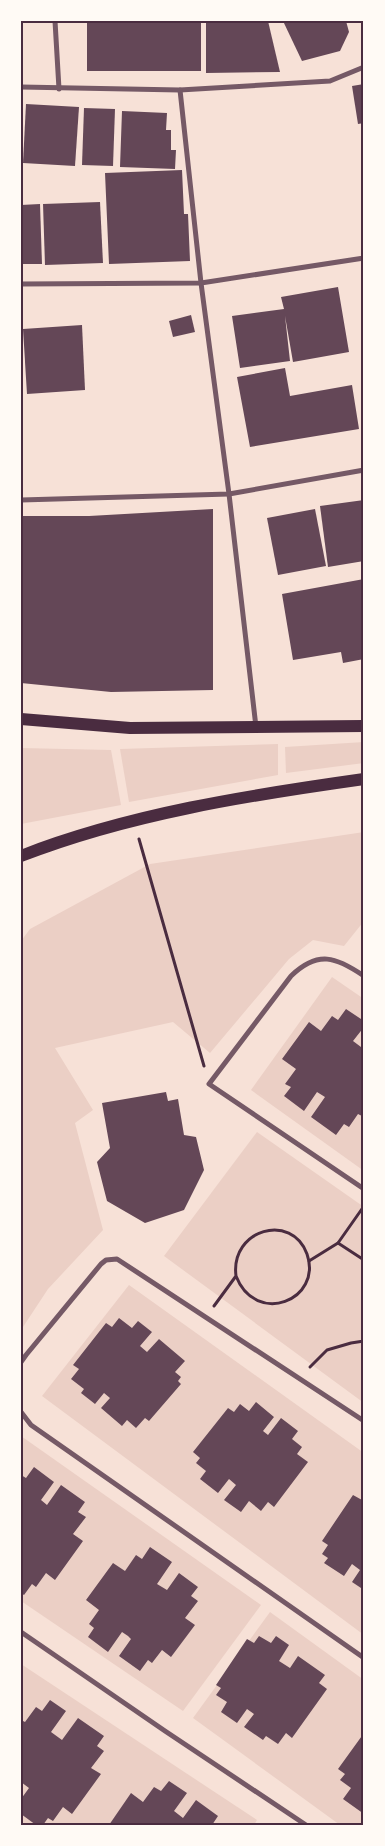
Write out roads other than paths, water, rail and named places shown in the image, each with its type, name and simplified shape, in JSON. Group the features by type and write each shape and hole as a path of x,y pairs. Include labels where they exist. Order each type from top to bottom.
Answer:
{"main road":[{"path":"21,719 130,728 364,726"},
{"path":"21,856 63,840 134,822 244,798 364,780"}],"street":[{"path":"54,21 58,89"},
{"path":"21,87 180,90 330,81 364,67"},
{"path":"180,90 201,283 229,494 256,726"},
{"path":"21,284 201,283 364,258"},
{"path":"21,500 229,494 364,470"},
{"path":"364,976 346,964 333,959 316,960 301,967 291,976 208,1084 364,1189"},
{"path":"21,1362 101,1264 112,1258 122,1261 364,1421"},
{"path":"21,1412 31,1425 364,1658"},
{"path":"21,1632 306,1825"}]}
